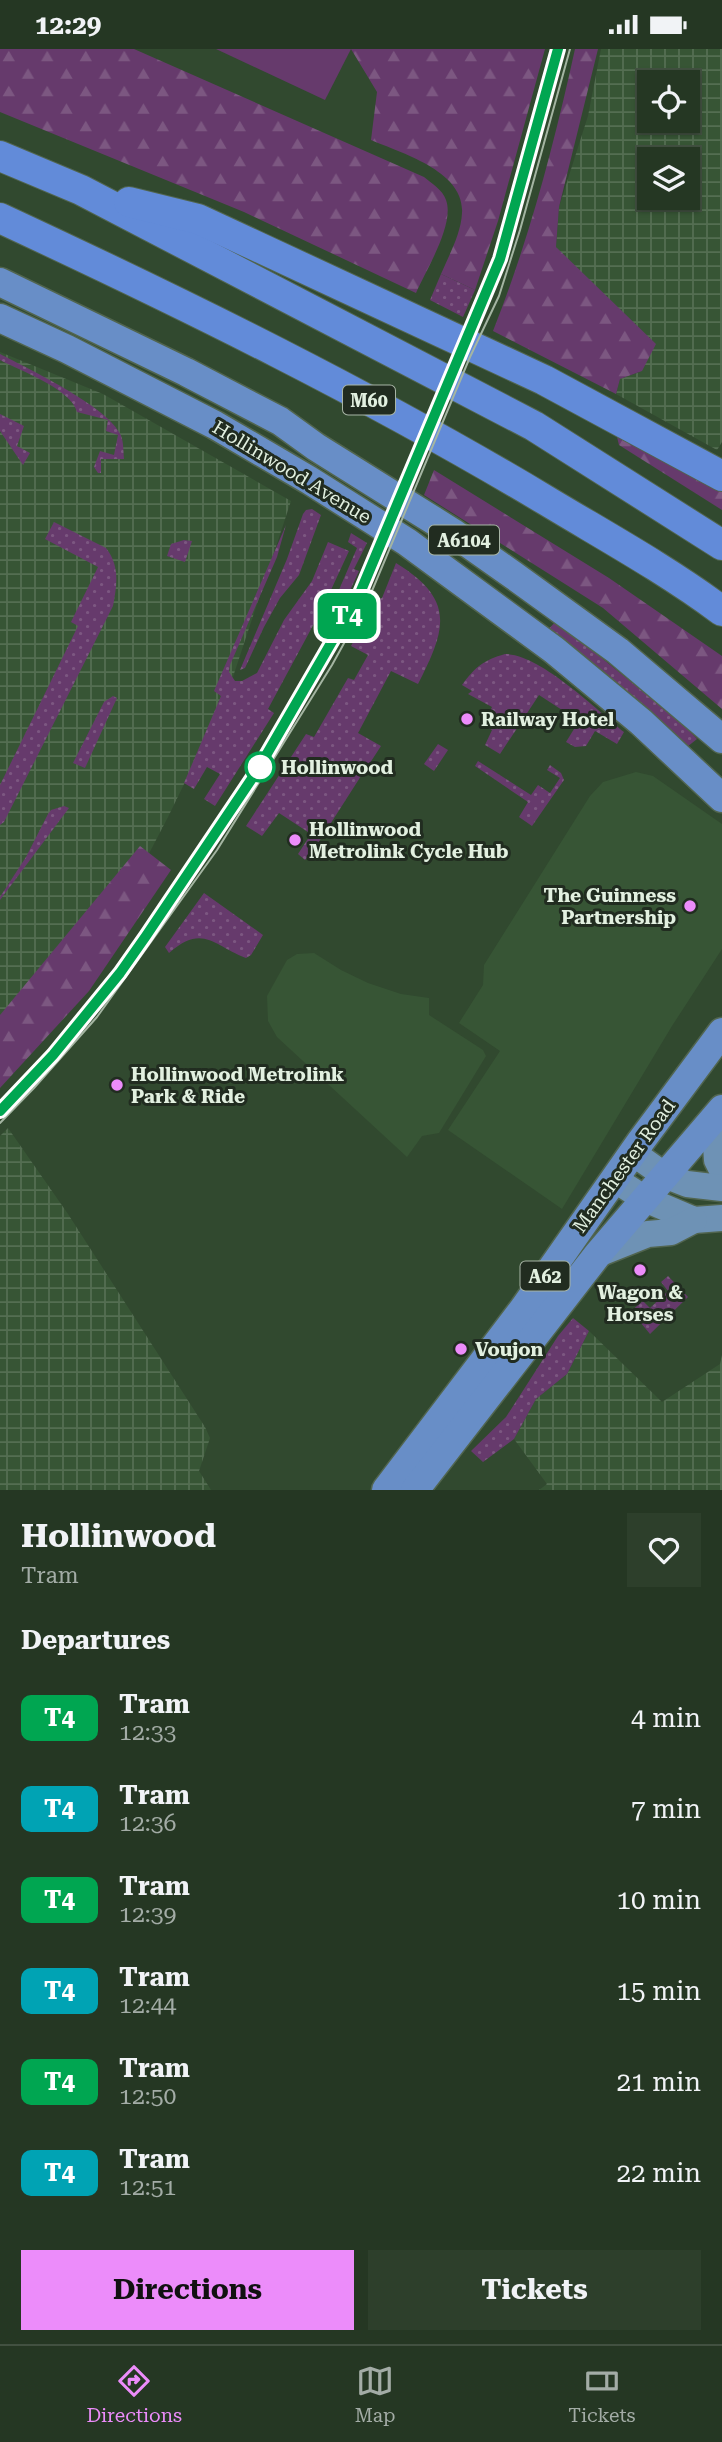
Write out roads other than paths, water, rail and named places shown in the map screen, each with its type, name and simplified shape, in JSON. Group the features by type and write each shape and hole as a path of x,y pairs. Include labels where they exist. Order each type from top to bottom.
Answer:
{"highway":[{"name":"M60","path":"0,156 81,190 534,426 722,545"},
{"name":"M60","path":"81,190 198,219 544,380 722,476"},
{"name":"M60","path":"0,218 155,290 345,386 513,481 722,611"},
{"name":"Hollinwood Avenue","path":"0,282 197,377 280,421 503,568 618,651 722,739"},
{"name":"Hollinwood Avenue","path":"0,317 215,425 407,542 554,650 641,722 722,798"},
{"name":"Manchester Road","path":"437,1442 524,1308 722,1032"},
{"name":"Manchester Road","path":"437,1442 718,1114"},
{"name":"A62","path":"386,1490 437,1442"},
{"name":"A62","path":"415,1490 437,1442"}],"main road":[{"path":"718,1114 717,1160 722,1170"},
{"path":"633,1153 664,1175 687,1184 722,1188"},
{"path":"614,1179 645,1199 694,1220"},
{"path":"598,1254 648,1234 671,1232 694,1220 722,1218"}],"tram line":[{"path":"551,82 558,49"},
{"name":"T4","path":"0,1111 89,1013 146,936 257,771 360,593 500,259 558,49"},
{"path":"0,1123 97,1017 217,850 332,665 369,598 470,357 499,296 570,49"},
{"path":"468,338 500,259 538,126"},
{"path":"307,687 360,593 398,502"}],"place":[{"name":"Railway Hotel","path":"467,719"},
{"name":"Hollinwood","path":"260,767"},
{"name":"Hollinwood Metrolink Cycle Hub","path":"295,840"},
{"name":"The Guinness Partnership","path":"690,906"},
{"name":"Hollinwood Metrolink Park & Ride","path":"117,1085"},
{"name":"Wagon & Horses","path":"640,1270"},
{"name":"Voujon","path":"461,1349"}]}
